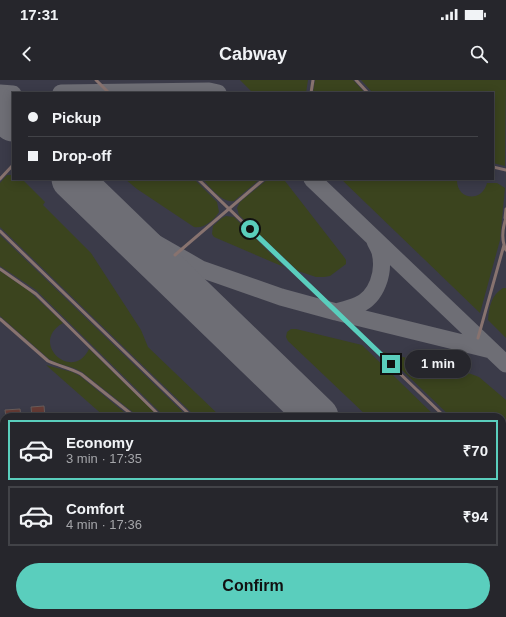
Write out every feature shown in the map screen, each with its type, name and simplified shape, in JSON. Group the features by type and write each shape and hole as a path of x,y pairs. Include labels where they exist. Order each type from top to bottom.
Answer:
{"lane":[{"path":"96,80 108,92"},
{"path":"311,92 313,80"},
{"path":"356,80 367,92"},
{"path":"0,179 12,166"},
{"path":"494,167 506,170"},
{"path":"199,180 441,413"},
{"path":"175,255 263,180"},
{"path":"506,209 503,237 506,250"},
{"path":"0,231 188,413"},
{"path":"478,338 504,245"},
{"path":"0,269 36,294 158,413"},
{"path":"0,319 48,361 72,369 81,374 130,413"}],"shaded area":[{"path":"0,80 506,80 506,413 0,413"}],"green space":[{"path":"240,80 308,80 306,92 252,92"},
{"path":"315,80 353,80 364,92 313,92"},
{"path":"361,80 506,80 505,166 494,163 494,92 372,92"},
{"path":"7,175 12,175 12,180 23,180 45,202 43,205 91,253 141,330 148,347 217,413 192,413 0,227 0,183"},
{"path":"126,180 195,180 217,202 219,212 205,225 201,227 194,227 137,189"},
{"path":"203,180 259,180 234,201 225,200 216,194"},
{"path":"267,180 284,180 344,257 346,264 330,276 324,277 316,277 298,271 239,215 237,208 240,202"},
{"path":"342,180 457,180 461,191 465,195 470,196 480,194 487,183 497,183 505,188 500,240 480,313"},
{"path":"226,216 234,217 284,267 214,237 212,234 213,226"},
{"path":"0,235 184,413 161,413 36,290 0,266"},
{"path":"0,271 29,291 63,323 53,331 50,340 52,349 57,356 65,361 73,362 82,358 89,349 155,413 134,413 82,372 49,359 0,316"},
{"path":"503,288 506,288 506,338 488,320 493,298"},
{"path":"291,329 296,329 362,345 432,413 364,413 288,341 286,337 287,332"},
{"path":"383,352 479,377 506,400 506,413 447,413"},
{"path":"46,365 72,372 80,376 125,413 100,413"}],"building":[{"path":"44,406 45,413 32,413 31,407"},
{"path":"20,409 20,413 5,413 5,410"}],"taxiway":[{"path":"135,92 214,92"},
{"path":"0,93 12,94"},
{"path":"313,180 506,364"},
{"path":"96,202 154,242 201,269 281,297 491,350"},
{"path":"336,312 365,301 375,290 381,268 380,252 375,241"}],"runway":[{"path":"0,109 12,120"},
{"path":"73,180 314,413"}],"route":[{"path":"250,229 391,364"}]}
